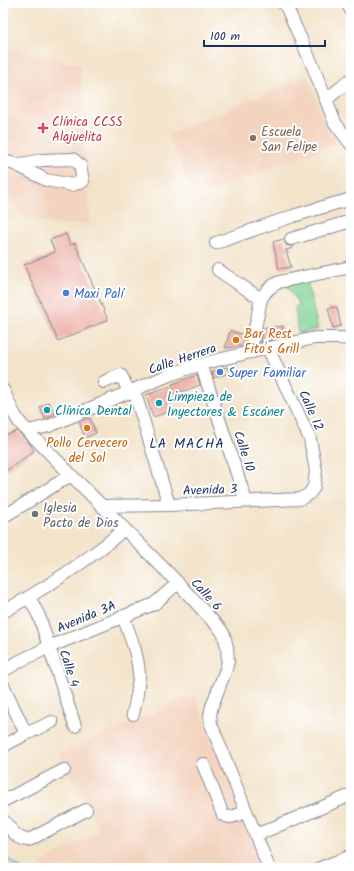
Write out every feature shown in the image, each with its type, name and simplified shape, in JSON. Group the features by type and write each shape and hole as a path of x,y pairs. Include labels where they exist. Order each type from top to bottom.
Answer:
{"street":[{"path":"283,3 286,6 312,64 335,124 351,144"},
{"path":"348,3 351,10"},
{"path":"326,100 351,80"},
{"path":"3,161 16,165 46,180 72,185 83,181 80,165 73,160 42,160 16,165"},
{"path":"216,243 293,216 351,198"},
{"path":"291,239 351,221"},
{"path":"253,352 252,344 261,299 266,291 279,282 351,267"},
{"path":"218,270 261,299"},
{"name":"Calle Herrera","path":"28,431 49,426 169,375 201,364 315,338 351,339"},
{"name":"Calle 12","path":"268,348 310,439 316,470 314,487"},
{"name":"Calle 10","path":"201,364 246,501"},
{"path":"113,378 128,393 169,505"},
{"name":"Calle 6","path":"3,390 17,420 22,426 178,583 224,635 228,647 228,661 212,706 210,720 270,868"},
{"path":"3,517 70,475"},
{"name":"Avenida 3","path":"102,506 169,505 300,499 309,494 314,487"},
{"path":"3,612 29,597 97,552 124,529"},
{"name":"Avenida 3A","path":"3,671 49,647 154,604 178,583"},
{"name":"Calle 4","path":"29,597 39,616 74,726"},
{"path":"123,616 138,663 139,676 133,714"},
{"path":"3,686 26,734"},
{"path":"3,746 52,722"},
{"path":"203,764 223,815 227,818 246,811"},
{"path":"3,801 64,770"},
{"path":"256,836 351,796"},
{"path":"3,820 18,836 26,840 32,839 86,810"},
{"path":"320,868 351,856"}],"shaded area":[{"name":"Clínica CCSS Alajuelita","path":"3,46 80,65 90,223 57,225 25,216 3,191"},
{"name":"Escuela San Felipe","path":"308,75 322,116 331,135 339,142 195,198 168,135"},
{"path":"194,695 265,868 45,868 40,864 100,830 58,754"}],"green space":[{"path":"307,280 318,329 298,334 295,307 299,305 287,285"}],"building":[{"name":"Maxi Palí","path":"66,234 70,245 75,243 108,320 58,341 24,265 55,252 50,240"},
{"path":"284,239 286,245 293,246 293,248 286,250 291,267 279,269 273,242"},
{"path":"337,307 341,326 333,328 328,308"},
{"path":"283,326 280,338 260,342 263,328"},
{"name":"Bar Rest Fito's Grill","path":"230,331 245,335 242,346 225,348"},
{"name":"Super Familiar","path":"227,367 229,373 214,378 212,372"},
{"path":"197,375 200,385 167,397 172,411 153,417 146,395 173,386 172,384"},
{"name":"Clínica Dental","path":"49,402 55,414 45,419 40,407"},
{"name":"Pollo Cervecero del Sol","path":"90,418 96,433 85,438 79,422"},
{"path":"17,431 30,444 34,451 3,473 3,436"}],"waterway":[{"path":"349,394 351,420"},
{"path":"3,856 20,868"}],"place":[{"name":"Clínica CCSS Alajuelita","path":"43,128"},
{"name":"Escuela San Felipe","path":"253,138"},
{"name":"Maxi Palí","path":"66,293"},
{"name":"Bar Rest Fito's Grill","path":"236,340"},
{"name":"Super Familiar","path":"220,372"},
{"name":"Limpieza de Inyectores & Escáner","path":"159,403"},
{"name":"Clínica Dental","path":"47,410"},
{"name":"Pollo Cervecero del Sol","path":"87,428"},
{"name":"Iglesia Pacto de Dios","path":"35,514"}],"district":[{"name":"LA MACHA","path":"187,443"}]}
